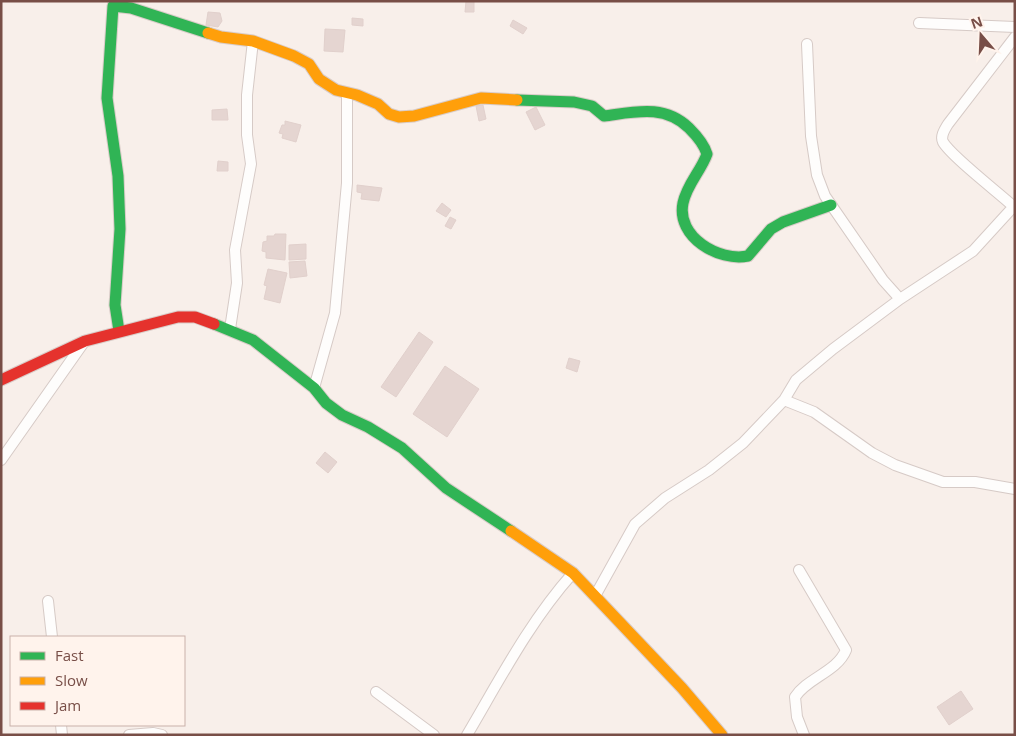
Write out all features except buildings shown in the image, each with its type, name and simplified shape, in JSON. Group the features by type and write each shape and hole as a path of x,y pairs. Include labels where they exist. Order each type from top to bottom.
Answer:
{"street":[{"path":"119,331 115,305 120,229 118,176 107,98 113,6 131,8 221,37 253,41 309,64 323,83 378,104 389,114 399,117 414,116 481,98 574,102 592,106 604,116 630,111 667,111 687,125 706,147 707,154 681,205 686,227 698,241 725,257 748,256 771,229 783,222 831,205"},
{"path":"919,23 1015,27"},
{"path":"595,596 635,524 665,498 709,470 743,443 784,400 796,380 833,348 900,300 973,252 1014,206 955,155 943,142 942,137 948,124 1015,37"},
{"path":"230,329 237,283 235,250 251,164 247,134 247,95 253,41"},
{"path":"807,44 814,158 825,196 883,280 900,300"},
{"path":"314,388 335,314 347,183 347,93"},
{"path":"1,380 84,341 178,317 195,317 230,329 253,340 314,388 326,403 342,415 368,427 402,448 446,488 573,573 682,688 722,735"},
{"path":"1,460 84,341"},
{"path":"784,400 814,412 872,453 895,465 943,482 974,482 1015,488"},
{"path":"799,570 846,650 830,668 807,685 795,698 797,717 804,735"},
{"path":"467,735 528,630 550,598 573,573"},
{"path":"48,601 52,636"},
{"path":"376,692 434,735"},
{"path":"129,735 138,733 162,735"}],"traffic: fast":[{"path":"119,331 115,305 120,229 118,176 107,98 113,6 131,8 208,33"},
{"path":"517,100 574,102 592,106 604,116 649,112 670,115 679,120 697,137 707,154 685,196 683,215 686,226 693,236 713,251 737,257 748,256 771,229 783,222 831,205"},
{"path":"214,324 253,340 314,388 326,403 342,415 368,427 402,448 446,488 511,531"}],"traffic: slow":[{"path":"208,33 221,37 253,41 294,56 309,64 319,79 336,90 357,95 378,104 389,114 399,117 414,116 481,98 517,100"},
{"path":"511,531 573,573 682,688 722,735"}],"traffic: jam":[{"path":"1,380 85,341 178,317 195,317 214,324"}]}
